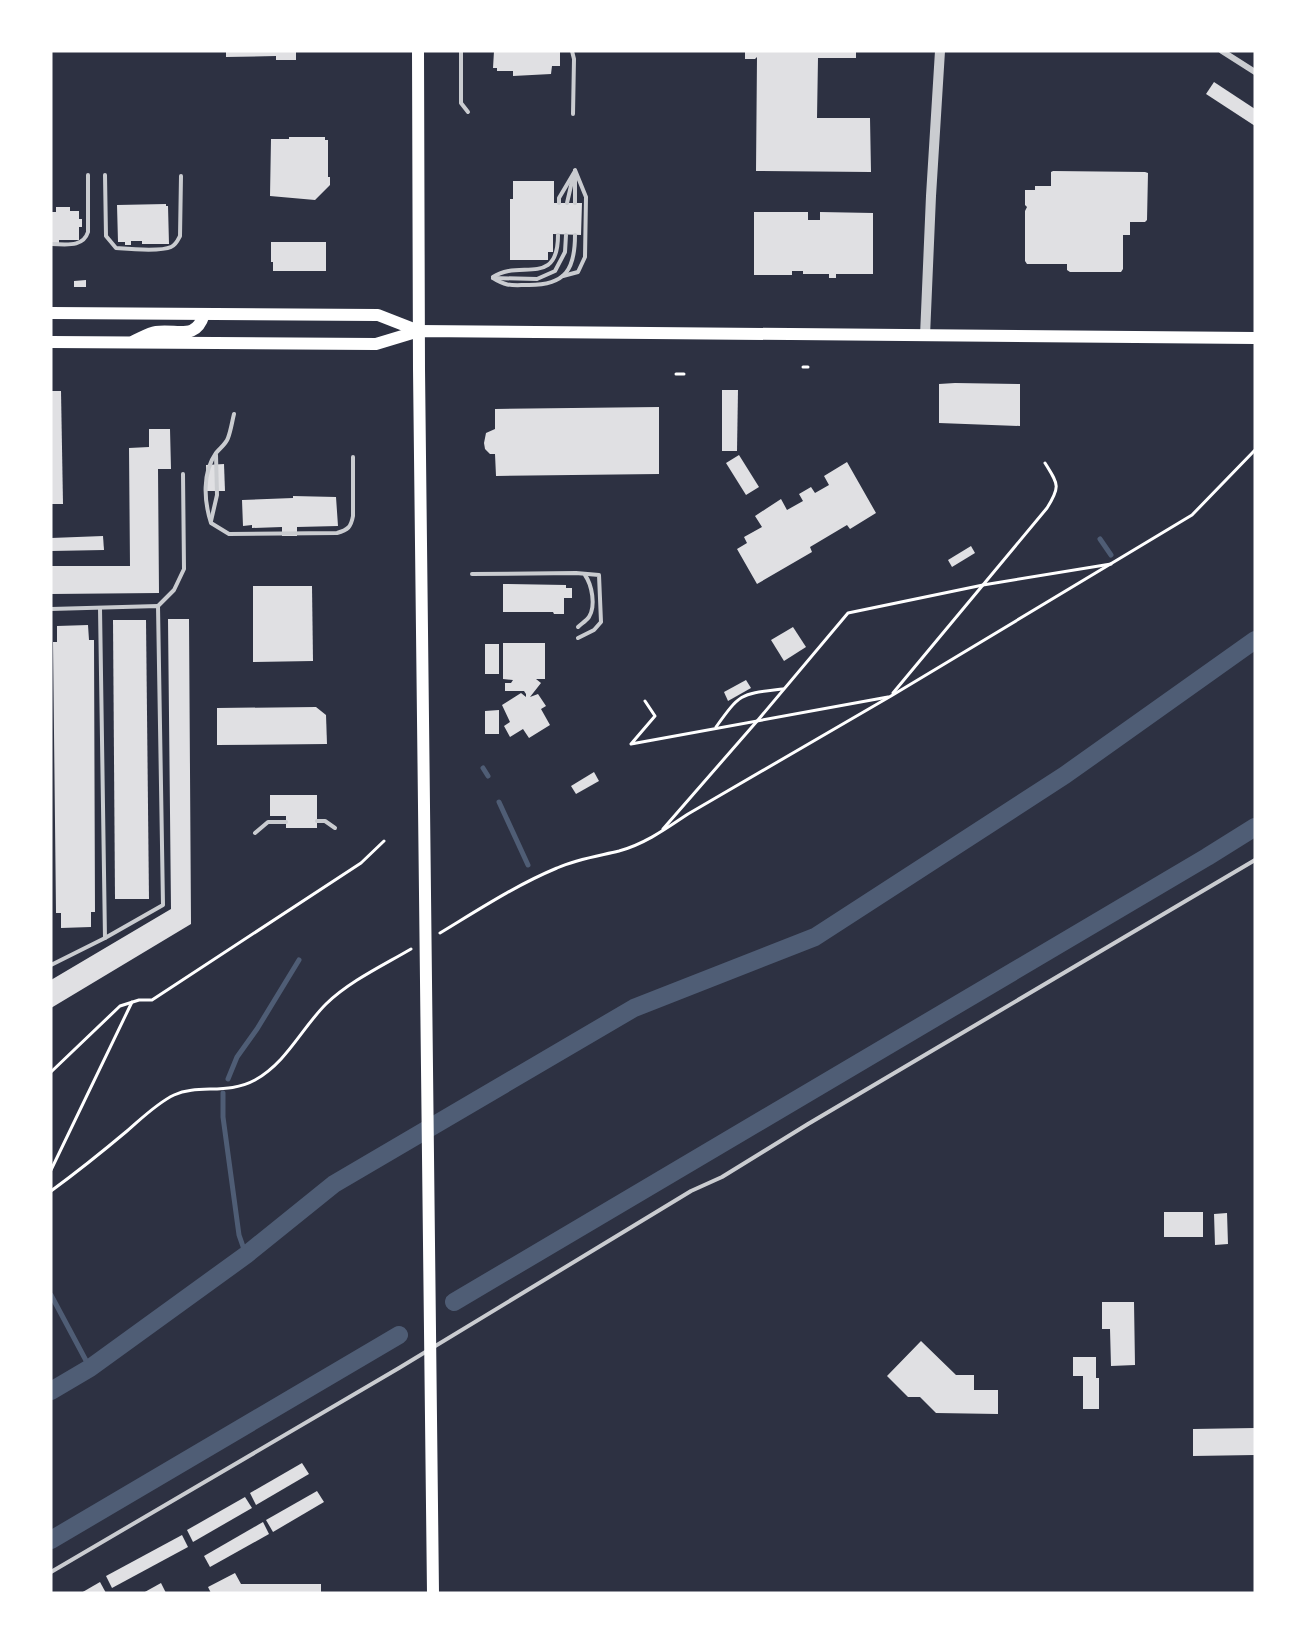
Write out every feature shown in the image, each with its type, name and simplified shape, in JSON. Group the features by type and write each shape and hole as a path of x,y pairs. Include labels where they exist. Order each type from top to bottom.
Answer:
{"main road":[{"path":"418,51 433,1593"},
{"path":"51,314 378,315 419,331"},
{"path":"130,343 155,332 189,332 201,325 204,314"},
{"path":"51,342 376,344 419,331 1255,338"}],"street":[{"path":"926,336 930,208 940,51"},
{"path":"1222,51 1255,72"}],"lane":[{"path":"461,51 461,103 468,112"},
{"path":"572,51 574,59 573,114"},
{"path":"559,203 559,198 575,170"},
{"path":"567,203 575,170"},
{"path":"575,170 575,203"},
{"path":"493,278 504,285 534,285 550,283 578,272 585,258 585,196 575,170"},
{"path":"51,244 79,243 86,239 88,175"},
{"path":"105,175 106,236 116,248 130,249 169,248 176,243 181,228 181,176"},
{"path":"493,278 503,271 535,270 550,265 556,255 558,235"},
{"path":"493,278 537,279 555,272 565,252 566,235"},
{"path":"563,276 570,267 575,254 575,235"},
{"path":"234,414 228,440 216,454 209,468 206,484 206,507 211,523 229,534 347,531 352,524 353,516 352,457"},
{"path":"211,523 217,495 216,454"},
{"path":"51,609 158,606 174,591 184,569 183,474"},
{"path":"472,574 599,575 601,622 594,630 578,638"},
{"path":"578,627 590,616 592,605 590,583 585,574"},
{"path":"51,965 163,905 158,606"},
{"path":"100,608 105,938"},
{"path":"317,821 325,821 335,828"},
{"path":"255,833 268,822 286,822"},
{"path":"51,1572 430,1343 691,1191 722,1177 1255,860"}],"path":[{"path":"676,374 684,374"},
{"path":"432,938 532,879 578,860 621,850 657,834 891,696 1192,515 1255,450"},
{"path":"645,701 655,716 631,744 891,696 1047,508 1057,492 1057,482 1045,463"},
{"path":"657,834 758,720 848,613 983,585 1113,564"},
{"path":"715,728 734,701 748,693 783,689"},
{"path":"51,1072 120,1006 139,999 152,999 356,866 384,841"},
{"path":"51,1191 97,1157 152,1110 175,1095 208,1089 231,1089 255,1080 285,1058 326,1004 351,984 411,949"},
{"path":"51,1170 132,1002"}],"building":[{"path":"226,51 296,51 296,60 276,60 276,56 226,57"},
{"path":"494,51 560,52 560,66 552,66 551,74 513,76 513,71 497,71 497,68 493,68"},
{"path":"745,51 856,51 856,58 818,58 817,118 870,118 871,172 756,171 757,57 745,59"},
{"path":"1214,82 1255,109 1255,126 1206,94"},
{"path":"289,137 325,137 325,140 328,140 330,185 315,200 270,196 271,139 289,139"},
{"path":"1051,172 1148,173 1147,220 1130,222 1130,235 1123,235 1123,269 1121,272 1070,272 1067,270 1067,264 1027,264 1025,261 1025,211 1027,207 1025,190 1035,190 1035,186 1051,186"},
{"path":"513,181 554,181 554,203 582,203 581,235 553,234 553,252 548,252 548,260 510,260 510,199 513,199"},
{"path":"166,204 168,206 169,244 142,244 142,241 131,241 131,245 125,245 125,242 118,242 117,205"},
{"path":"56,207 70,207 70,211 79,211 82,227 79,227 79,240 59,240 59,244 51,244 51,212 56,212"},
{"path":"754,212 808,212 808,220 820,220 820,212 873,213 873,274 836,274 836,278 829,278 829,274 803,274 803,271 792,271 792,275 754,275"},
{"path":"271,242 326,242 326,271 273,271"},
{"path":"86,280 86,287 74,287 74,281"},
{"path":"939,384 1020,384 1020,426 939,423"},
{"path":"722,390 738,390 737,451 722,451"},
{"path":"51,391 61,391 63,504 51,504"},
{"path":"659,407 659,474 496,476 495,454 490,454 485,449 486,433 495,429 495,409"},
{"path":"149,429 170,429 171,469 158,469 159,593 51,594 51,566 130,566 129,448 149,447"},
{"path":"739,455 759,487 746,495 726,463"},
{"path":"847,462 876,513 850,529 847,525 810,547 812,552 757,584 737,549 747,543 744,537 762,527 755,516 781,499 787,510 803,501 799,494 811,487 815,493 829,485 824,476"},
{"path":"224,464 225,491 207,491 206,465"},
{"path":"293,496 336,497 338,526 297,527 297,536 282,536 282,527 243,526 242,500 293,498"},
{"path":"103,536 104,550 51,551 51,538"},
{"path":"971,546 975,553 952,567 948,560"},
{"path":"503,584 566,585 566,588 572,588 572,598 564,598 564,614 503,612"},
{"path":"253,586 312,586 313,661 253,662"},
{"path":"168,619 189,619 191,924 51,1008 51,980 171,909"},
{"path":"113,620 146,620 149,899 115,899"},
{"path":"88,625 89,640 94,640 95,912 91,912 91,927 61,928 61,913 56,913 53,642 57,642 57,626"},
{"path":"793,627 806,647 784,661 771,640"},
{"path":"503,643 545,643 545,679 536,679 541,683 530,697 538,694 546,706 541,709 550,725 529,738 523,729 510,737 504,726 510,722 502,705 521,693 526,697 526,694 524,691 505,691 505,683 511,683 513,680 503,679"},
{"path":"485,644 499,644 499,674 485,674"},
{"path":"746,680 751,688 728,701 724,692"},
{"path":"316,707 326,715 327,744 217,745 217,708"},
{"path":"499,710 499,734 485,734 485,711"},
{"path":"594,772 599,781 576,794 571,786"},
{"path":"270,795 317,795 317,828 286,828 286,816 270,816"},
{"path":"1164,1212 1203,1212 1203,1237 1164,1237"},
{"path":"1227,1213 1228,1244 1215,1245 1214,1214"},
{"path":"1102,1302 1134,1302 1135,1365 1111,1366 1110,1329 1102,1329"},
{"path":"921,1341 956,1375 974,1375 974,1390 998,1390 998,1414 936,1413 920,1397 908,1397 887,1376"},
{"path":"1073,1357 1096,1357 1099,1409 1083,1409 1083,1376 1073,1376"},
{"path":"1255,1428 1255,1455 1193,1456 1193,1429"},
{"path":"302,1463 309,1474 256,1505 250,1493"},
{"path":"317,1491 324,1502 273,1532 266,1520"},
{"path":"245,1497 252,1508 193,1542 187,1530"},
{"path":"263,1522 269,1534 210,1567 204,1556"},
{"path":"182,1535 188,1547 112,1588 106,1576"},
{"path":"235,1573 241,1584 321,1584 321,1593 211,1593 208,1587"},
{"path":"100,1582 106,1593 81,1593"},
{"path":"161,1583 166,1593 143,1593"}],"waterway":[{"path":"1100,539 1111,555"},
{"path":"51,1391 90,1368 246,1255 334,1184 634,1008 815,937 1065,775 1255,640"},
{"path":"483,768 488,776"},
{"path":"499,802 528,865"},
{"path":"454,1302 1255,827"},
{"path":"228,1079 237,1057 299,960"},
{"path":"223,1093 223,1117 239,1235 246,1255"},
{"path":"51,1295 90,1368"},
{"path":"51,1540 399,1335"}]}
